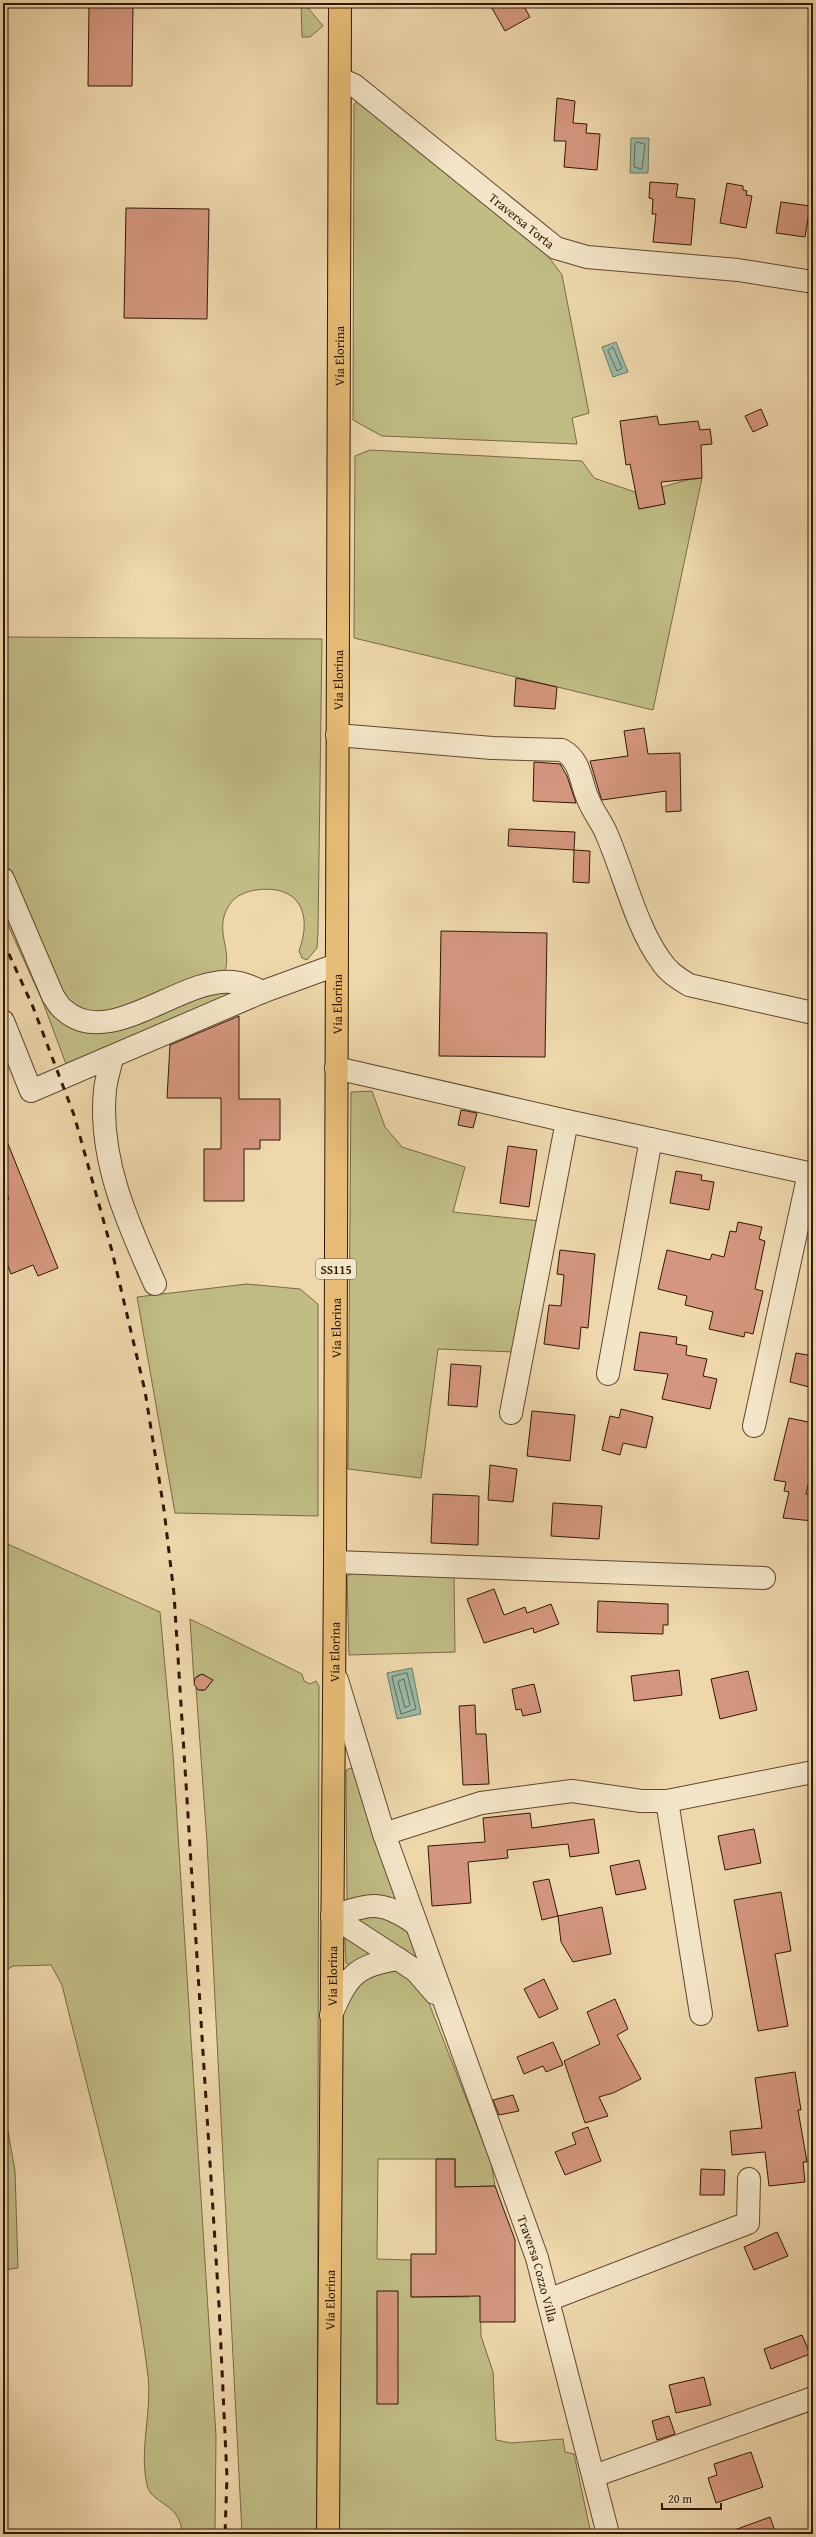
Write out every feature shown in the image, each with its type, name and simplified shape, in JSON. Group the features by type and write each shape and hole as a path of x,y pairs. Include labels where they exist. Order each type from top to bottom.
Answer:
{"main road":[{"name":"Via Elorina","path":"328,2534 333,1670 335,1562 340,3"}],"street":[{"name":"Traversa Torta","path":"340,79 354,85 556,248 587,257 738,270 813,282"},
{"path":"337,735 492,748 562,750 570,755 577,763 588,799 606,833 651,945 661,962 674,976 689,984 813,1013"},
{"path":"3,879 53,996 64,1010 79,1019 101,1022 121,1019 210,983 232,982 247,984 262,992"},
{"path":"3,1021 31,1091 262,992 336,965"},
{"path":"112,1057 105,1090 107,1142 124,1215 155,1284"},
{"path":"336,1068 567,1121 811,1173 754,1426"},
{"path":"512,1413 567,1121"},
{"path":"608,1374 651,1139"},
{"path":"335,1562 764,1578"},
{"name":"Traversa Cozzo Villa","path":"333,1670 384,1834 445,2009 537,2258 608,2534"},
{"path":"384,1834 481,1803 572,1791 641,1801 668,1801 813,1772"},
{"path":"668,1801 701,2014"},
{"path":"332,1916 373,1904 388,1907 416,1924"},
{"path":"332,1916 416,1971 445,2009"},
{"path":"331,2015 346,1982 360,1970 376,1962 398,1959"},
{"path":"548,2300 748,2223 749,2179"},
{"path":"594,2476 813,2398"}],"shaded area":[{"path":"301,3 304,3 323,26 310,37 302,37"},
{"path":"359,100 548,256 562,275 589,413 572,418 577,444 382,436 353,420 354,104"},
{"path":"370,450 582,461 594,478 635,492 639,509 665,504 662,487 687,480 702,478 653,710 354,638 355,456"},
{"path":"3,637 322,639 318,931 317,948 307,960 302,958 299,951 303,937 304,925 303,913 299,904 292,897 283,892 271,889 256,890 242,894 235,899 225,913 223,931 227,956 224,974 97,1016 67,1003 3,862"},
{"path":"3,901 77,1025 193,995 240,991 66,1064 42,1000 3,914"},
{"path":"372,1091 385,1127 402,1147 465,1167 453,1212 540,1221 513,1352 438,1349 421,1478 348,1469 351,1092"},
{"path":"247,1284 300,1289 318,1304 318,1516 175,1513 137,1297"},
{"path":"3,1542 160,1612 173,1754 216,2436 215,2534 182,2534 177,2516 172,2510 154,2497 147,2485 144,2458 149,2390 141,2327 111,2180 62,1985 51,1965 13,1966 3,1972"},
{"path":"354,1573 454,1574 455,1652 349,1655 347,1576"},
{"path":"190,1619 302,1674 304,1681 310,1684 316,1681 319,1686 317,2534 242,2534 207,1842 196,1688 202,1691 208,1687 210,1681 205,1675 198,1675 194,1681"},
{"path":"351,1768 354,1772 398,1897 393,1900 347,1904 346,1770"},
{"path":"378,1914 395,1922 407,1930 414,1943 418,1962 357,1925 358,1917"},
{"path":"348,1936 372,1951 372,1955 350,1965 346,1963 345,1939"},
{"path":"392,1970 404,1974 425,1993 491,2162 495,2186 455,2187 455,2159 378,2159 377,2259 411,2260 411,2297 469,2297 469,2292 480,2292 481,2336 493,2372 496,2440 511,2443 563,2439 565,2452 574,2454 591,2534 338,2534 340,2021 343,2009 361,1980"},
{"path":"3,2103 15,2171 18,2268 3,2270"}],"water":[{"path":"631,138 649,138 648,173 630,173"},
{"path":"616,342 628,372 613,377 602,347"},
{"path":"412,1668 421,1714 397,1719 387,1673"}],"building":[{"path":"89,3 133,3 132,86 88,86"},
{"path":"489,3 522,3 530,17 505,31"},
{"path":"557,98 575,101 573,123 587,124 586,133 600,134 597,170 564,167 566,141 554,141"},
{"path":"650,182 678,184 676,197 695,199 691,245 653,242 656,214 652,214 653,199 649,198"},
{"path":"727,183 743,186 743,190 747,191 746,195 752,196 746,228 720,223"},
{"path":"781,202 810,206 805,237 776,233"},
{"path":"126,208 209,209 207,319 124,318"},
{"path":"761,409 768,425 753,432 745,416"},
{"path":"657,416 659,425 698,421 700,430 710,429 712,444 701,445 702,478 661,482 665,504 639,509 630,464 626,465 620,421"},
{"path":"516,678 557,687 555,709 514,706"},
{"path":"644,728 648,754 680,753 681,811 666,812 666,791 602,800 601,798 590,761 628,756 624,731"},
{"path":"534,762 560,764 567,776 576,803 533,801"},
{"path":"509,829 575,832 574,850 508,846"},
{"path":"574,850 590,851 589,883 573,882"},
{"path":"441,931 547,933 545,1057 439,1056"},
{"path":"239,1016 239,1099 280,1099 280,1140 260,1140 260,1149 244,1149 244,1201 204,1201 204,1149 221,1149 221,1098 167,1098 170,1045"},
{"path":"461,1110 477,1113 473,1128 458,1125"},
{"path":"4,1134 58,1268 38,1276 33,1265 11,1274 3,1253 3,1201 9,1199 3,1184"},
{"path":"508,1146 537,1150 529,1207 500,1203"},
{"path":"676,1171 702,1175 701,1180 714,1182 709,1210 670,1203"},
{"path":"738,1222 762,1227 759,1239 765,1241 755,1289 763,1291 753,1334 745,1332 744,1337 709,1329 713,1312 685,1305 687,1296 658,1289 667,1250 710,1260 712,1254 724,1257 730,1231 736,1232"},
{"path":"560,1250 595,1254 588,1328 581,1327 579,1349 544,1344 549,1305 561,1306 564,1275 557,1274"},
{"path":"640,1332 677,1337 676,1344 687,1346 686,1355 707,1359 703,1376 717,1379 710,1409 662,1399 668,1374 634,1370"},
{"path":"796,1353 813,1356 813,1388 790,1382"},
{"path":"451,1364 481,1366 477,1407 448,1405"},
{"path":"621,1409 653,1417 646,1448 623,1443 620,1455 602,1450 610,1416 619,1418"},
{"path":"532,1411 575,1415 570,1461 527,1456"},
{"path":"789,1418 813,1423 813,1466 806,1494 813,1495 813,1521 783,1518 789,1492 784,1491 786,1482 774,1480"},
{"path":"490,1465 517,1469 513,1502 488,1500"},
{"path":"433,1494 479,1496 478,1545 431,1543"},
{"path":"553,1503 602,1506 599,1539 551,1536"},
{"path":"494,1589 504,1615 525,1607 527,1613 551,1604 559,1624 534,1633 533,1628 484,1643 467,1599"},
{"path":"598,1601 668,1604 668,1625 663,1625 663,1634 597,1632"},
{"path":"679,1670 682,1695 634,1701 631,1676"},
{"path":"748,1671 757,1710 720,1719 711,1679"},
{"path":"202,1674 213,1680 205,1690 198,1690 194,1684 195,1678"},
{"path":"534,1684 541,1712 523,1716 521,1709 516,1710 512,1689"},
{"path":"475,1705 476,1734 486,1734 489,1784 463,1785 459,1706"},
{"path":"530,1813 532,1828 594,1819 599,1853 570,1857 568,1844 507,1850 508,1858 468,1862 471,1903 432,1906 428,1846 485,1842 483,1818"},
{"path":"754,1829 761,1863 725,1870 718,1836"},
{"path":"639,1860 646,1889 616,1895 610,1866"},
{"path":"549,1879 558,1916 542,1920 533,1882"},
{"path":"781,1892 791,1951 775,1954 788,2026 758,2031 734,1900"},
{"path":"602,1907 611,1954 573,1962 561,1942 558,1916"},
{"path":"544,1979 558,2009 539,2018 524,1989"},
{"path":"615,1999 628,2029 617,2035 641,2079 613,2093 599,2097 608,2116 585,2123 564,2061 600,2044 587,2012"},
{"path":"553,2042 563,2065 546,2072 543,2066 524,2074 517,2057"},
{"path":"795,2072 801,2110 798,2110 807,2162 803,2162 805,2182 769,2186 765,2152 732,2155 730,2131 762,2128 755,2078"},
{"path":"513,2095 519,2111 499,2115 493,2100"},
{"path":"588,2127 601,2161 565,2175 555,2152 576,2144 572,2133"},
{"path":"436,2159 455,2159 455,2187 495,2186 515,2240 515,2322 480,2322 480,2296 411,2297 411,2254 436,2254"},
{"path":"701,2169 725,2170 724,2195 700,2195"},
{"path":"777,2232 788,2256 754,2270 744,2247"},
{"path":"377,2291 398,2291 398,2404 377,2404"},
{"path":"802,2335 810,2354 771,2369 764,2349"},
{"path":"704,2377 711,2405 676,2413 669,2385"},
{"path":"669,2416 675,2434 657,2440 652,2421"},
{"path":"751,2452 763,2487 716,2503 708,2478 717,2475 714,2464"},
{"path":"770,2517 776,2534 729,2534 729,2532"}],"railway":[{"path":"3,941 33,1007 74,1115 112,1251 145,1391 164,1510 174,1594 219,2305 227,2477 225,2534"}]}
